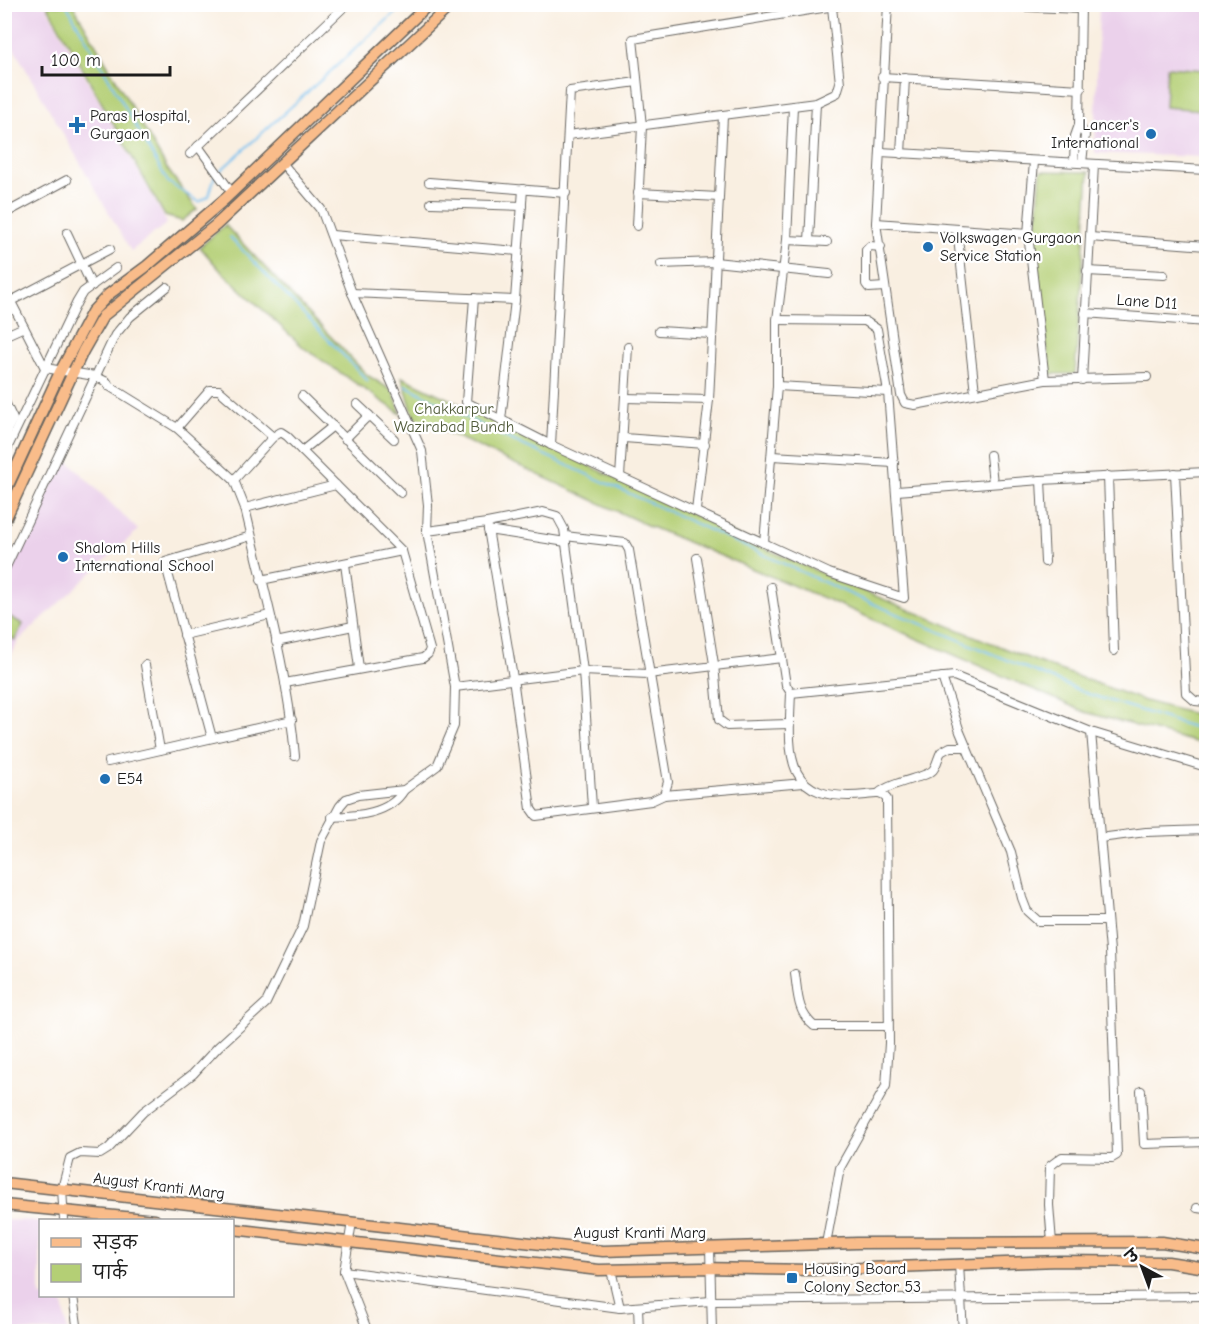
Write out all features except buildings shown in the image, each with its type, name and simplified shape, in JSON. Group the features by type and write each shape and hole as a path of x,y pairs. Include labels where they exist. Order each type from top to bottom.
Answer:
{"main road":[{"path":"4,494 60,372 92,312 109,294 147,266 232,193 429,4"},
{"path":"4,522 73,374 103,316 216,225 452,4"},
{"name":"August Kranti Marg","path":"4,1183 560,1248 603,1251 826,1244 1162,1242 1206,1249"},
{"path":"4,1205 63,1216 118,1219"},
{"name":"August Kranti Marg","path":"234,1229 611,1270 711,1268 812,1270 1059,1261 1168,1262 1206,1268"}],"street":[{"path":"190,154 347,4"},
{"path":"637,226 642,126 633,39 847,4"},
{"path":"888,4 882,77 876,224 901,395 905,403 915,405 1045,380 1147,377"},
{"path":"952,4 1081,7 1080,125 1075,136 1078,163"},
{"path":"568,135 816,103 837,93 840,83 832,7"},
{"path":"882,77 1081,89"},
{"path":"901,154 905,78"},
{"path":"551,445 570,91 637,82"},
{"path":"808,241 816,103"},
{"path":"764,543 777,386 777,320 787,240 793,106"},
{"path":"696,510 709,400 723,116"},
{"path":"198,146 232,193"},
{"path":"880,152 1206,170"},
{"path":"1034,162 1028,234 1045,380"},
{"path":"283,164 321,209 352,292 422,451 428,505 427,531 455,687 454,726 437,766 404,790 392,806 352,816 332,817"},
{"path":"1082,380 1094,165"},
{"path":"4,214 68,180"},
{"path":"429,182 566,193"},
{"path":"501,420 515,300 523,189"},
{"path":"638,193 719,197"},
{"path":"431,203 522,206"},
{"path":"876,224 1028,234"},
{"path":"957,229 975,392"},
{"path":"67,233 92,286"},
{"path":"332,235 518,251"},
{"path":"1090,237 1206,246"},
{"path":"787,240 827,242"},
{"path":"880,247 870,246 866,250 866,284 870,288 885,287"},
{"path":"11,301 110,249"},
{"path":"661,264 715,262 829,274"},
{"path":"4,455 83,292 117,268"},
{"path":"1087,271 1164,275"},
{"path":"4,571 62,452 93,378 115,335 130,317 167,287"},
{"path":"4,288 45,368 93,378 104,388 109,386 177,428 234,480 245,507 285,682 292,720 295,756"},
{"path":"352,292 515,300"},
{"path":"474,298 466,402 551,445 829,573 904,598 888,392 877,329 865,321 777,320"},
{"name":"Lane D11","path":"1085,313 1206,322"},
{"path":"4,336 24,327"},
{"path":"659,331 711,334"},
{"path":"620,477 628,347"},
{"path":"777,386 888,392"},
{"path":"177,428 210,390 219,390 273,437"},
{"path":"302,396 401,493"},
{"path":"625,398 709,400"},
{"path":"4,400 14,418 4,436"},
{"path":"357,404 394,439"},
{"path":"345,439 369,416"},
{"path":"302,451 333,426"},
{"path":"234,480 273,437 281,432 402,551 430,649 423,658 285,682"},
{"path":"624,438 705,444"},
{"path":"990,455 993,483"},
{"path":"772,456 894,463"},
{"path":"897,491 1041,480 1206,472"},
{"path":"1175,473 1186,693 1195,701 1206,702"},
{"path":"1108,476 1114,651"},
{"path":"1041,480 1045,562"},
{"path":"245,507 336,485"},
{"path":"427,531 487,527 543,512 557,516 565,539 583,671 592,807"},
{"path":"487,527 565,539 625,543 629,550 648,674 669,782 664,795"},
{"path":"487,527 513,678 533,815 651,801 664,795 804,783"},
{"path":"212,738 165,562 251,536"},
{"path":"261,580 402,551"},
{"path":"697,558 722,724 789,724"},
{"path":"345,564 359,668"},
{"path":"771,587 786,685 791,693 789,724 793,765 804,783 829,796 879,793 888,785 929,773 934,769 941,752 950,747 966,747"},
{"path":"184,635 270,615"},
{"path":"276,642 353,626"},
{"path":"455,687 583,671 648,674 714,664 782,658"},
{"path":"145,665 160,750"},
{"path":"791,693 954,676 1091,732 1206,767"},
{"path":"942,677 966,747 1011,852 1022,898 1032,917 1038,921 1107,921"},
{"path":"108,762 292,720"},
{"path":"1052,1243 1049,1205 1050,1166 1062,1157 1113,1158 1117,1155 1107,921 1091,732"},
{"path":"63,1216 62,1190 70,1158 80,1154 104,1152 143,1112 193,1074 218,1047 266,1003 303,927 321,841 332,817 346,799 404,790"},
{"path":"826,1244 840,1168 886,1086 887,799 879,793"},
{"path":"1100,838 1146,832 1206,830"},
{"path":"795,974 800,1007 804,1016 814,1026 888,1026"},
{"path":"1141,1091 1144,1144 1206,1142"},
{"path":"352,1222 344,1271 368,1332"},
{"path":"711,1247 712,1332"},
{"path":"959,1264 963,1332"},
{"path":"611,1270 620,1308"},
{"path":"344,1271 620,1308 711,1301 1206,1296"},
{"path":"73,1297 78,1332"},
{"path":"638,1307 639,1332"}],"shaded area":[{"path":"4,5 45,5 167,223 131,251 5,33"},
{"path":"1099,5 1206,5 1206,157 1095,153"},
{"name":"Shalom Hills International School","path":"65,458 138,530 19,640 5,667 4,583"},
{"path":"4,1220 39,1221 39,1297 62,1297 67,1331 5,1331"}],"green space":[{"path":"47,5 73,5 168,170 197,209 182,221 165,216"},
{"path":"1167,67 1204,70 1202,110 1165,107"},
{"path":"1041,171 1089,172 1075,374 1050,374 1035,246"},
{"name":"Chakkarpur Wazirabad Bundh","path":"225,225 367,375 393,391 401,414 304,348 220,270 200,247"},
{"name":"Chakkarpur Wazirabad Bundh","path":"402,377 757,545 851,586 1043,664 1145,701 1206,717 1206,745 1085,712 833,602 651,527 414,417"},
{"path":"5,614 23,624 15,640 5,635"}],"waterway":[{"path":"66,4 168,182 199,202 209,196 215,175"},
{"path":"220,171 405,4"},
{"path":"230,237 368,381"},
{"path":"405,385 494,432 850,594 1088,694 1206,731"}],"place":[{"name":"Paras Hospital, Gurgaon","path":"77,125"},
{"name":"Lancer's International","path":"1151,134"},
{"name":"Volkswagen Gurgaon Service Station","path":"928,247"},
{"name":"Shalom Hills International School","path":"63,557"},
{"name":"E54","path":"105,779"},
{"name":"Housing Board Colony Sector 53","path":"792,1278"}]}
